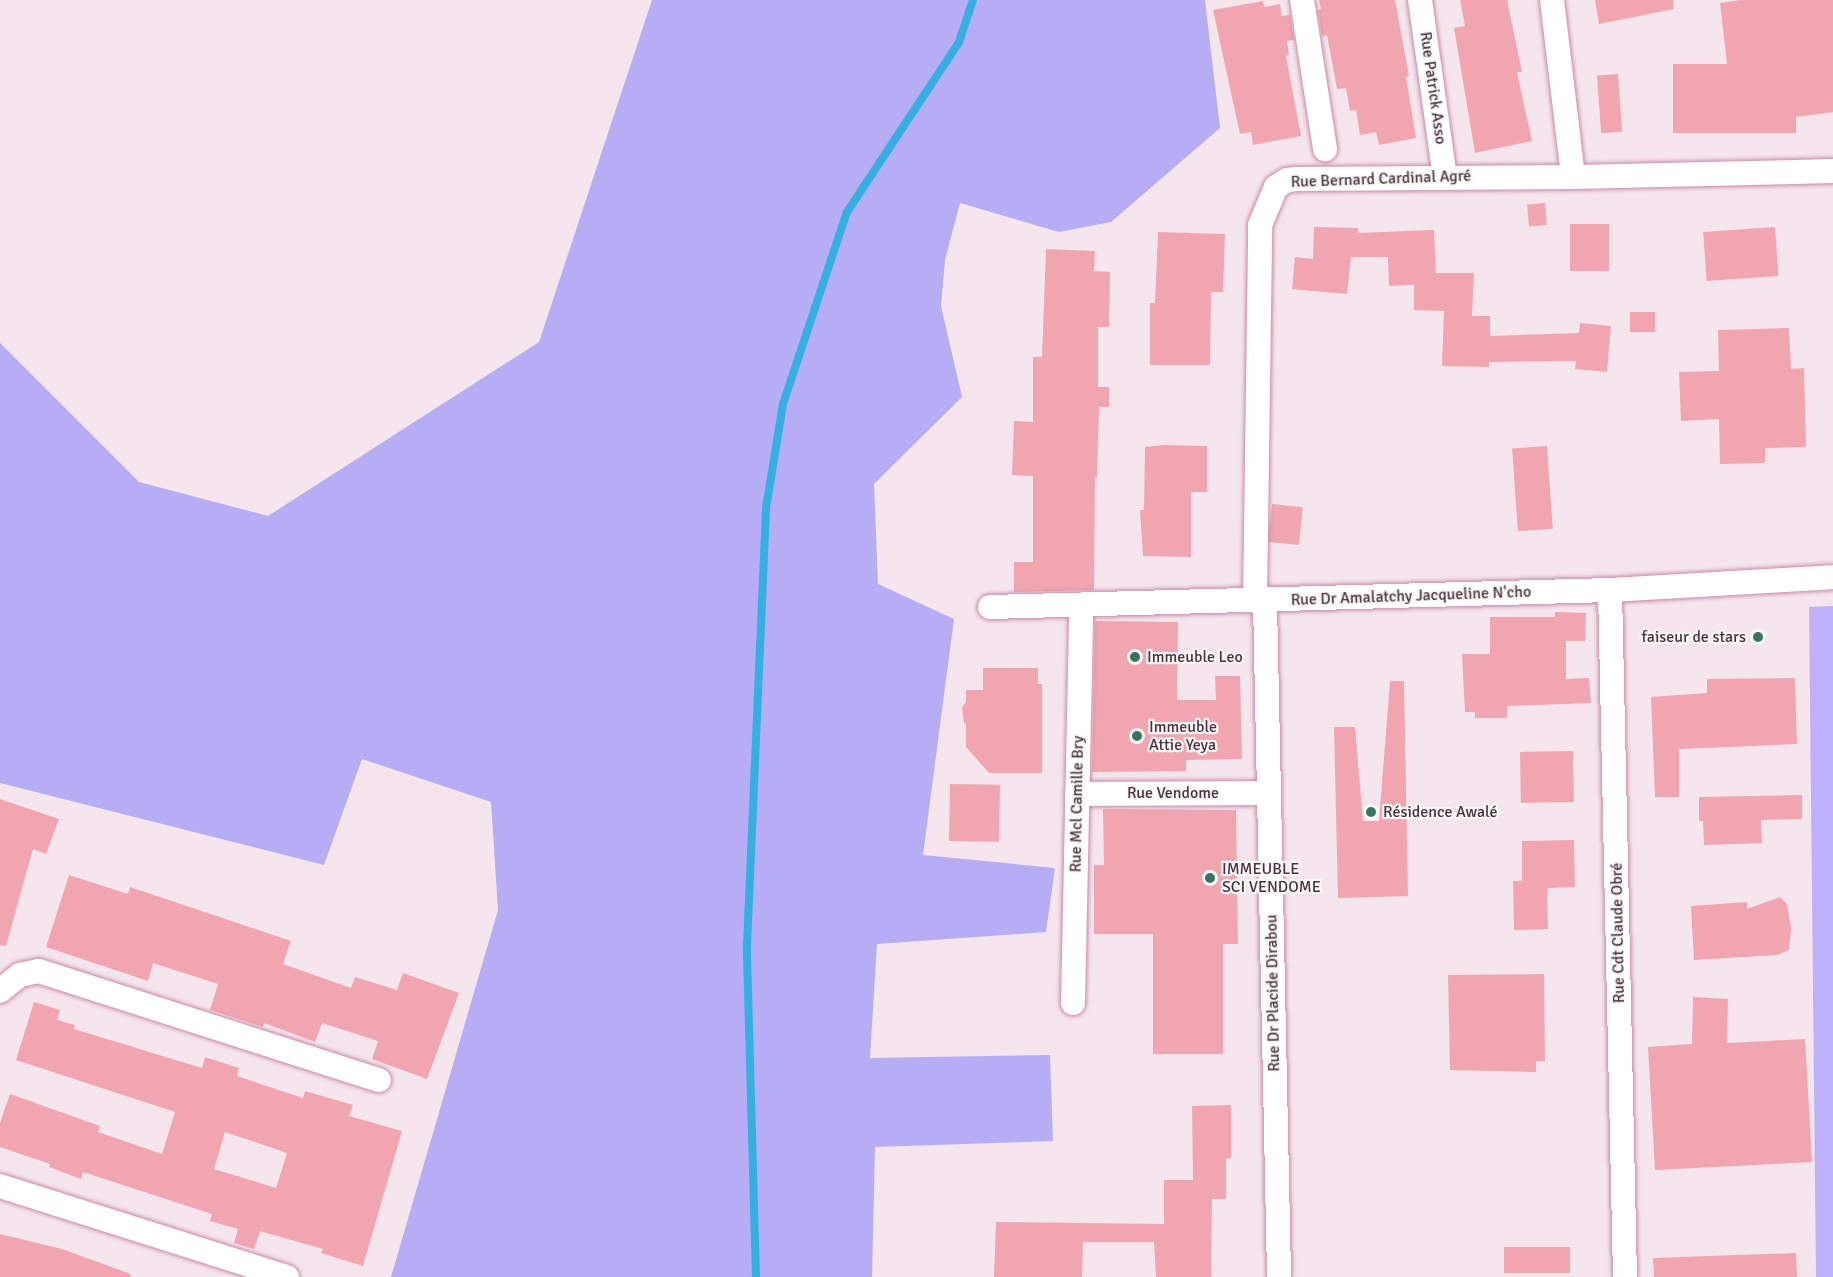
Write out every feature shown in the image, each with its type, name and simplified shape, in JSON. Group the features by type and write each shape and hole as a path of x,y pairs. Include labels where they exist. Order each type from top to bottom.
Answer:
{"street":[{"path":"1302,0 1325,149"},
{"name":"Rue Patrick Asso","path":"1420,0 1445,177"},
{"path":"1552,0 1573,177"},
{"name":"Rue Bernard Cardinal Agré","path":"1260,601 1260,225 1276,187 1287,180 1833,171"},
{"name":"Rue Dr Amalatchy Jacqueline N'cho","path":"990,607 1610,590 1833,577"},
{"name":"Rue Cdt Claude Obré","path":"1610,590 1625,1277"},
{"name":"Rue Dr Placide Dirabou","path":"1260,601 1269,793 1279,1277"},
{"name":"Rue Mcl Camille Bry","path":"1073,1003 1081,605"},
{"name":"Rue Vendome","path":"1077,794 1269,793"},
{"path":"0,991 20,975 39,970 379,1080"},
{"path":"0,1186 287,1277"}],"shaded area":[{"path":"652,0 1205,0 1220,128 1111,222 1059,232 960,203 945,260 941,306 962,397 874,484 878,584 954,619 923,855 1055,868 1046,932 877,944 870,1058 1050,1055 1053,1141 875,1147 872,1277 391,1277 498,910 491,802 362,759 324,865 0,783 0,343 139,482 268,516 539,342"},
{"path":"1833,606 1833,1277 1816,1277 1809,607"}],"building":[{"path":"1319,0 1395,0 1409,76 1406,77 1416,138 1379,145 1376,132 1360,135 1356,110 1350,111 1346,88 1337,89 1327,35 1322,36 1318,10 1321,9"},
{"path":"1460,0 1507,0 1522,72 1517,72 1532,141 1475,153 1454,28 1465,26"},
{"path":"1595,0 1673,0 1674,9 1599,24"},
{"path":"1740,0 1833,0 1833,112 1796,117 1796,133 1673,133 1673,64 1727,64 1720,3"},
{"path":"1263,1 1264,7 1280,4 1282,16 1290,15 1294,40 1287,41 1289,55 1286,56 1301,136 1253,145 1251,132 1240,134 1213,10"},
{"path":"1618,74 1622,132 1601,133 1597,75"},
{"path":"1545,203 1547,225 1529,226 1527,205"},
{"path":"1570,224 1609,224 1609,271 1570,271"},
{"path":"1314,227 1358,228 1358,233 1434,230 1436,273 1474,273 1472,316 1490,316 1490,336 1579,333 1580,323 1611,326 1607,372 1575,369 1576,361 1489,362 1489,367 1442,366 1444,311 1414,310 1414,285 1389,286 1388,257 1351,257 1347,294 1292,289 1295,257 1313,259"},
{"path":"1775,227 1778,276 1707,281 1703,232"},
{"path":"1158,232 1225,234 1223,292 1211,292 1210,365 1150,365 1150,303 1155,303"},
{"path":"1046,249 1095,251 1094,271 1110,272 1109,327 1098,327 1098,387 1109,387 1109,407 1099,407 1097,478 1095,477 1094,590 1014,592 1014,562 1033,562 1033,476 1012,475 1014,421 1033,422 1033,357 1042,357"},
{"path":"1630,312 1655,312 1655,332 1630,332"},
{"path":"1789,328 1791,369 1804,368 1806,447 1765,448 1765,463 1720,464 1719,419 1681,421 1679,372 1719,371 1718,330"},
{"path":"1207,446 1207,492 1191,492 1191,557 1143,556 1140,510 1144,510 1145,447"},
{"path":"1547,446 1553,529 1518,531 1512,448"},
{"path":"1272,504 1303,507 1299,545 1268,542"},
{"path":"1555,612 1586,613 1585,641 1566,641 1566,679 1589,678 1591,703 1507,706 1507,718 1475,718 1475,712 1465,712 1462,654 1490,654 1490,617 1555,617"},
{"path":"1095,621 1178,622 1177,700 1216,700 1215,676 1240,676 1242,759 1186,760 1186,771 1092,772"},
{"path":"983,668 1038,668 1038,684 1042,684 1042,773 989,773 966,747 966,723 964,723 962,708 966,701 966,690 983,690"},
{"path":"1795,678 1797,744 1679,749 1679,797 1655,797 1651,697 1707,693 1707,679"},
{"name":"Résidence Awalé","path":"1390,681 1404,681 1408,896 1338,898 1334,727 1355,727 1363,821 1379,821"},
{"path":"1573,751 1574,802 1521,803 1520,752"},
{"path":"950,784 1000,785 999,842 949,841"},
{"path":"1802,795 1802,819 1761,820 1762,843 1704,845 1703,821 1699,821 1699,797"},
{"path":"0,799 59,819 46,854 33,849 6,946 0,945"},
{"path":"1103,809 1236,810 1238,944 1223,944 1223,1054 1153,1054 1153,934 1094,934 1094,865 1104,865"},
{"path":"1574,840 1575,887 1547,888 1548,929 1514,930 1513,881 1522,881 1522,841"},
{"path":"69,875 128,894 130,887 291,941 283,964 351,988 355,977 397,990 403,973 459,993 427,1079 372,1059 378,1041 322,1023 315,1042 264,1023 263,1027 210,1010 218,984 153,963 148,981 46,947"},
{"path":"1780,897 1787,904 1791,928 1789,950 1777,955 1694,960 1691,906 1747,902 1747,909"},
{"path":"1544,974 1545,1061 1536,1061 1536,1072 1450,1070 1448,975"},
{"path":"1693,997 1728,999 1727,1043 1805,1039 1812,1162 1655,1170 1648,1047 1692,1044"},
{"path":"34,1002 60,1010 57,1020 75,1025 74,1029 202,1068 205,1057 239,1068 237,1076 303,1098 305,1091 353,1105 349,1116 402,1131 363,1266 321,1253 323,1249 260,1231 254,1249 234,1243 238,1229 210,1221 212,1214 83,1172 81,1179 49,1167 50,1164 0,1147 0,1123 10,1094 100,1126 98,1132 162,1154 175,1112 16,1060","holes":["225,1132 287,1153 276,1188 214,1169"]},
{"path":"1231,1105 1231,1158 1226,1159 1226,1199 1212,1199 1211,1277 1156,1277 1154,1242 1083,1242 1082,1277 994,1277 996,1222 1164,1224 1164,1180 1193,1180 1192,1106"},
{"path":"0,1234 62,1249 131,1274 130,1277 0,1277"},
{"path":"1504,1247 1570,1247 1570,1273 1504,1273"},
{"path":"1796,1253 1797,1277 1654,1277 1653,1258"}],"waterway":[{"path":"756,1277 747,945 766,508 783,404 847,212 959,42 973,0"}],"place":[{"name":"faiseur de stars","path":"1758,637"},
{"name":"Immeuble Leo","path":"1135,657"},
{"name":"Immeuble Attie Yeya","path":"1137,736"},
{"name":"Résidence Awalé","path":"1371,812"},
{"name":"IMMEUBLE SCI VENDOME","path":"1210,878"}]}
